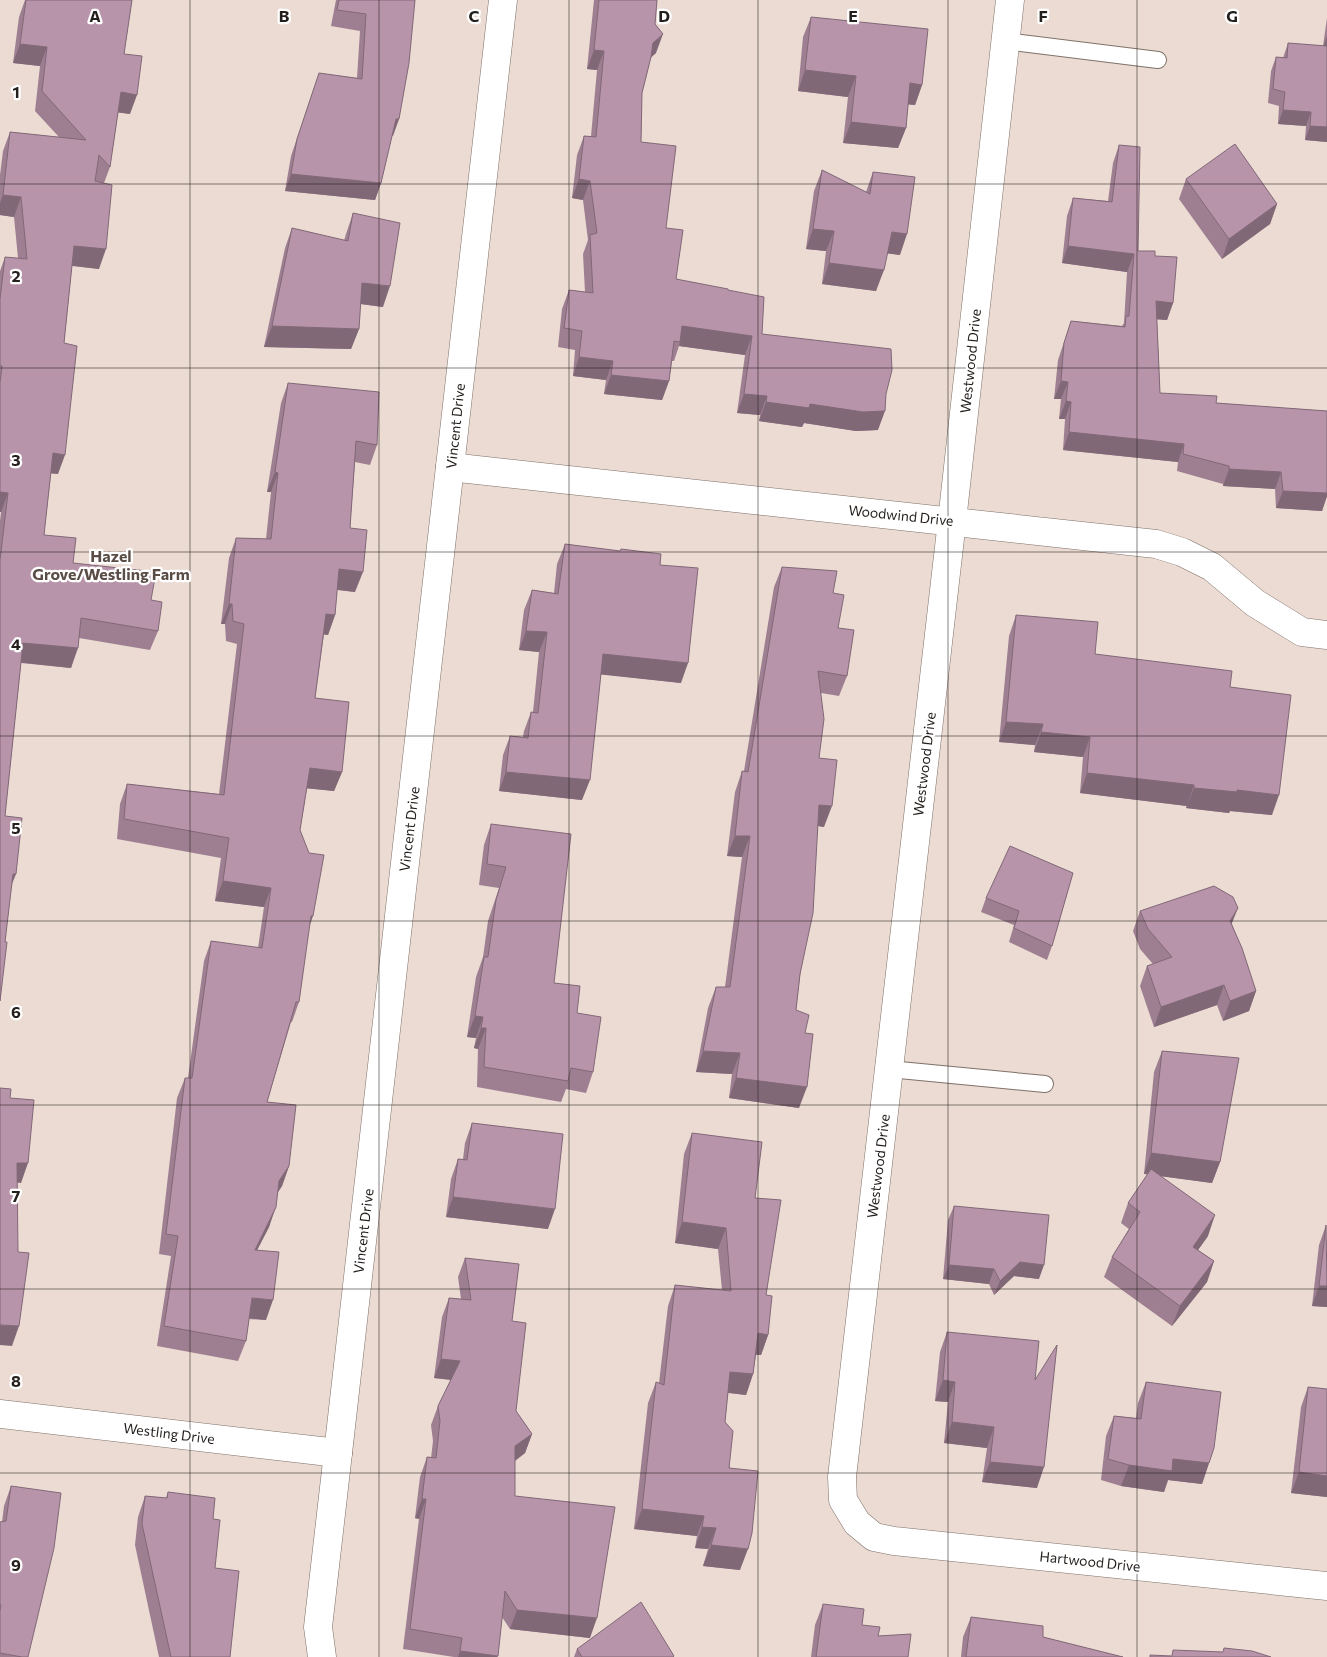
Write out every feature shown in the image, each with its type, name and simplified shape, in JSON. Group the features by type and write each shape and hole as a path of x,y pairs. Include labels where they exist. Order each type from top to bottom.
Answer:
{"street":[{"name":"Vincent Drive","path":"322,1657 318,1627 503,0"},
{"name":"Westwood Drive","path":"857,1524 844,1500 842,1477 1010,0"},
{"name":"Woodwind Drive","path":"450,467 1156,544 1182,552 1212,567 1255,603 1302,632 1327,635"},
{"name":"Westling Drive","path":"0,1414 338,1453"},
{"name":"Hartwood Drive","path":"857,1524 874,1537 894,1541 1327,1586"}],"lane":[{"path":"1005,41 1158,60"},
{"path":"889,1069 1045,1084"}],"building":[{"path":"26,0 132,0 124,54 142,56 137,95 121,92 110,167 99,155 95,181 112,185 106,249 74,246 64,343 77,346 65,455 53,453 44,535 76,538 73,563 156,572 151,600 162,602 158,631 81,618 78,648 23,643 5,816 22,818 16,874 13,874 0,1001 0,560 8,493 0,492 0,383 2,366 0,366 0,299 5,257 27,259 21,197 3,195 10,132 86,140 42,91 47,47 20,44"},
{"path":"339,0 415,0 409,63 399,119 396,119 381,183 291,174 297,139 319,73 362,79 366,14 337,10"},
{"path":"599,0 657,0 655,24 663,34 653,43 642,93 641,142 676,146 666,228 683,230 676,279 764,297 762,334 891,349 892,370 886,394 885,411 863,412 810,404 809,408 766,402 767,396 744,394 752,336 682,326 680,342 674,341 669,381 611,375 613,361 579,357 582,331 564,328 569,290 593,293 590,235 597,233 590,181 579,179 584,136 596,137 604,51 594,50"},
{"path":"811,17 928,29 922,85 910,83 906,128 851,122 856,76 805,70"},
{"path":"1288,43 1327,46 1327,127 1310,126 1311,112 1283,110 1285,92 1273,89 1276,57 1287,58"},
{"path":"1235,144 1277,204 1229,239 1186,179"},
{"path":"1119,145 1140,147 1138,251 1155,251 1155,256 1177,257 1173,303 1156,301 1160,393 1217,396 1216,403 1327,411 1327,493 1283,491 1281,472 1229,469 1229,466 1183,454 1184,444 1069,432 1071,402 1066,401 1068,382 1061,381 1064,343 1071,321 1125,327 1126,316 1129,316 1134,254 1068,246 1073,198 1112,202"},
{"path":"822,170 870,194 873,172 915,177 907,234 892,232 884,270 829,263 834,231 813,229"},
{"path":"353,213 400,223 390,286 362,283 359,329 272,326 292,228 348,241"},
{"path":"288,383 379,392 377,445 356,441 350,528 367,530 363,572 339,569 335,615 326,614 315,698 349,702 342,772 310,768 300,830 309,853 324,855 313,916 311,916 299,1002 296,1002 267,1102 296,1105 289,1166 279,1181 276,1207 255,1250 279,1252 273,1300 252,1298 246,1341 164,1326 178,1236 166,1234 185,1078 192,1078 211,941 262,948 271,888 223,881 229,838 124,819 127,784 224,795 244,624 233,621 232,604 229,604 236,538 271,539 278,473 275,472"},
{"path":"565,544 661,554 660,565 698,568 688,663 603,654 590,780 506,772 510,736 528,738 531,712 538,713 547,632 526,631 532,590 558,594"},
{"path":"782,567 837,571 833,593 844,595 838,628 854,630 847,676 818,671 824,719 819,758 837,760 832,806 819,805 813,913 800,974 796,1010 809,1015 805,1033 813,1034 807,1087 736,1078 740,1053 703,1051 716,987 730,987 750,836 735,836 742,771 748,772"},
{"path":"1016,615 1098,622 1095,654 1232,671 1230,687 1291,695 1279,795 1237,790 1237,792 1194,788 1194,785 1087,773 1090,737 1041,732 1043,724 1006,722"},
{"path":"491,824 571,834 554,983 580,986 577,1013 601,1017 593,1072 571,1068 568,1081 484,1067 486,1028 481,1028 483,1017 475,1016 484,957 488,957 496,900 506,867 487,864"},
{"path":"1010,846 1073,873 1052,946 1014,928 1019,911 986,898"},
{"path":"1214,886 1233,897 1238,908 1230,921 1242,948 1256,991 1230,1001 1224,985 1161,1007 1147,966 1172,957 1148,929 1140,911"},
{"path":"1162,1051 1239,1058 1220,1162 1151,1153"},
{"path":"0,1088 11,1089 10,1098 34,1100 28,1163 17,1163 18,1252 29,1253 19,1326 0,1325"},
{"path":"472,1123 563,1134 555,1209 453,1197 458,1159 467,1160"},
{"path":"692,1133 762,1142 755,1198 781,1200 766,1295 772,1296 768,1335 758,1333 753,1374 730,1372 725,1422 733,1431 729,1468 758,1471 752,1533 748,1549 711,1545 716,1528 702,1527 704,1516 642,1509 656,1382 664,1385 675,1285 731,1291 726,1228 682,1222"},
{"path":"1151,1169 1215,1215 1193,1247 1214,1261 1180,1306 1112,1257 1140,1212 1128,1203"},
{"path":"954,1206 1049,1215 1044,1265 1020,1262 1000,1281 994,1269 949,1265"},
{"path":"1326,1225 1327,1286 1319,1286"},
{"path":"465,1258 519,1264 512,1321 526,1323 516,1411 532,1434 515,1446 515,1496 615,1507 597,1618 517,1610 505,1591 498,1656 460,1651 462,1638 410,1629 426,1499 422,1499 427,1457 436,1458 440,1421 438,1406 460,1361 441,1359 449,1298 471,1300"},
{"path":"947,1332 1039,1341 1035,1380 1057,1345 1044,1467 990,1462 994,1427 952,1422 955,1382 943,1380"},
{"path":"1146,1382 1221,1392 1214,1448 1209,1463 1173,1459 1172,1471 1129,1465 1108,1459 1114,1416 1141,1419"},
{"path":"1308,1387 1327,1389 1327,1476 1299,1472"},
{"path":"11,1486 61,1493 54,1548 28,1657 0,1653 0,1522 6,1521"},
{"path":"168,1492 215,1498 213,1519 220,1520 215,1568 239,1571 230,1657 171,1657 142,1524 145,1496 167,1498"},
{"path":"641,1602 673,1657 582,1657 577,1649"},
{"path":"823,1604 864,1609 862,1625 880,1627 878,1636 911,1634 908,1657 816,1657"},
{"path":"971,1617 1043,1626 1043,1637 1123,1657 966,1657"},
{"path":"1224,1648 1252,1651 1271,1657 1150,1657 1150,1655 1172,1656 1173,1650 1223,1652"}],"district":[{"name":"Hazel Grove/Westling Farm","path":"111,564"}]}
